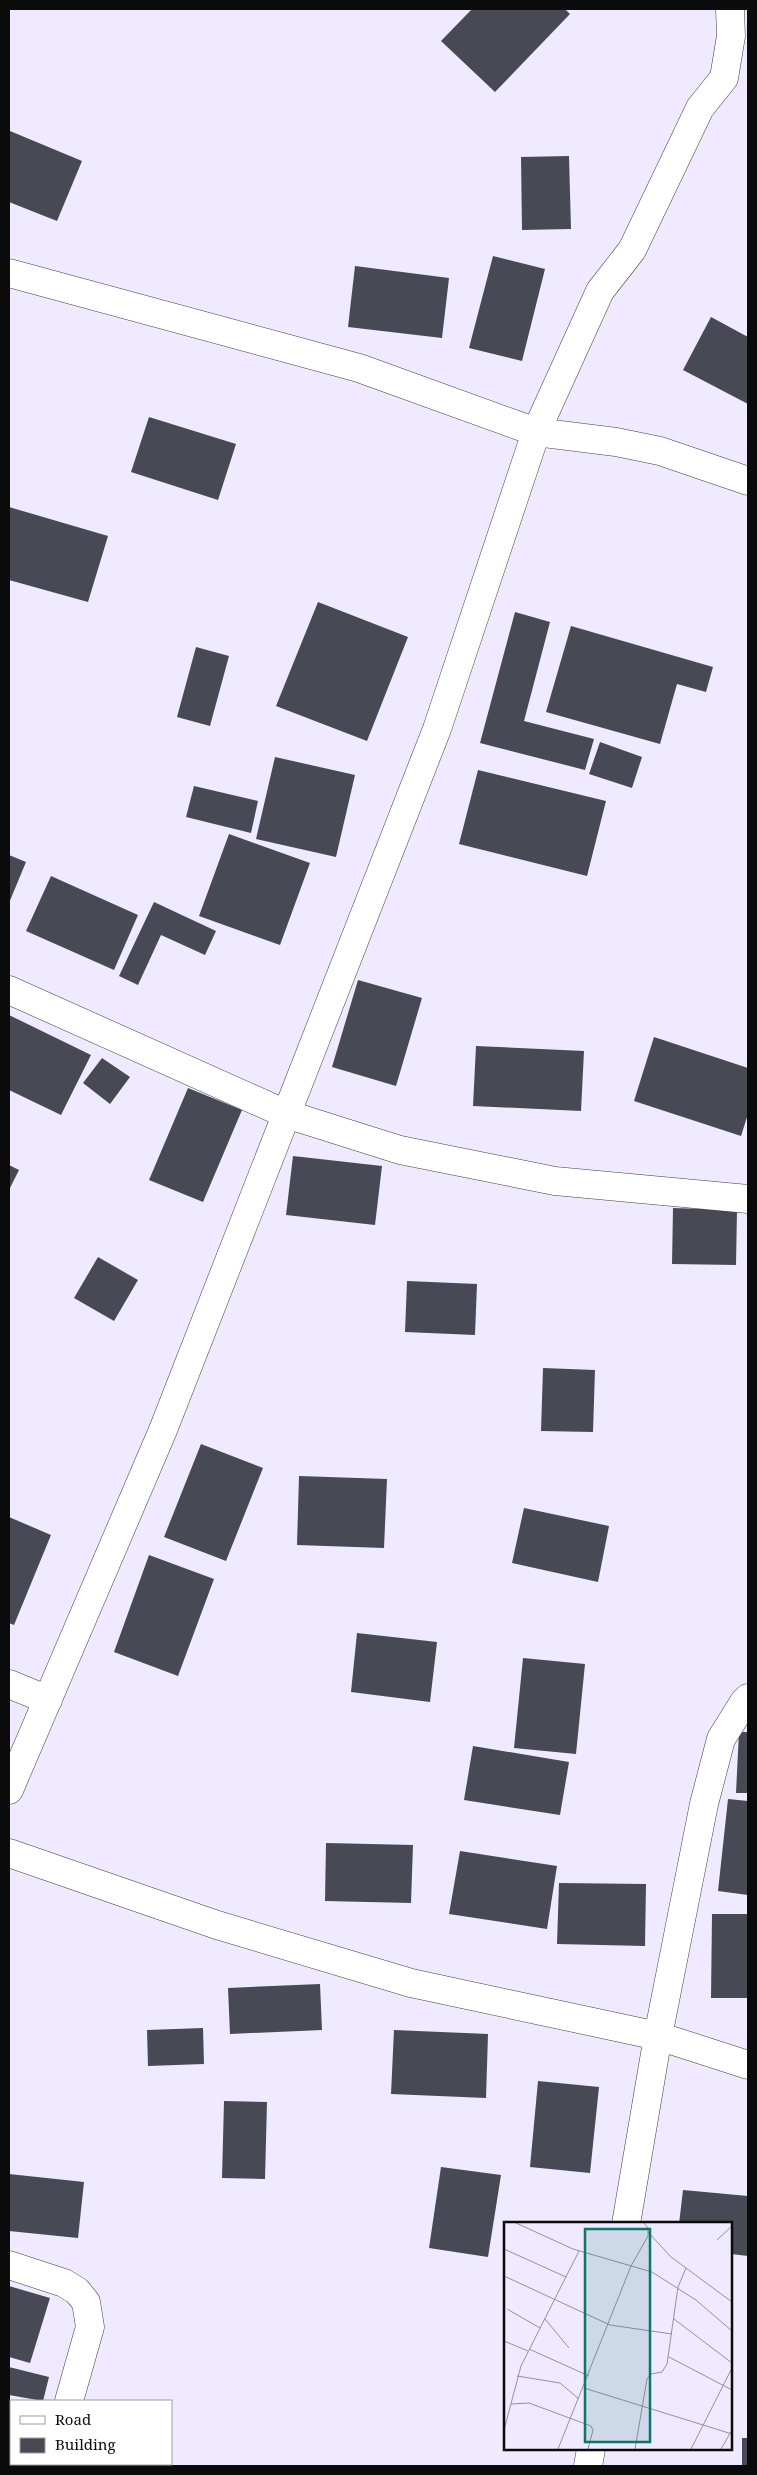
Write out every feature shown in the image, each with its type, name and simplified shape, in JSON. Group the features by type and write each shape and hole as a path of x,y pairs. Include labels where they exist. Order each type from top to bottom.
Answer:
{"street":[{"path":"9,1790 163,1430 437,729 536,432 600,291 632,250 700,108 724,78 740,46 730,9"},
{"path":"9,273 359,368 536,432 616,442 660,451 721,470 748,481"},
{"path":"9,990 286,1114 400,1150 555,1181 748,1199"},
{"path":"9,1684 48,1700"},
{"path":"626,2222 658,2036 704,1804 721,1739 748,1698"},
{"path":"9,1853 217,1925 411,1983 658,2036 748,2065"},
{"path":"9,2265 64,2284 77,2291 86,2302 90,2327 69,2400"},
{"path":"588,2466 591,2450"}],"building":[{"path":"472,9 565,9 570,14 495,92 441,41"},
{"path":"10,131 82,161 57,221 9,202"},
{"path":"569,156 571,229 522,230 521,157"},
{"path":"493,256 545,269 522,361 469,348"},
{"path":"355,266 449,278 442,338 348,327"},
{"path":"711,317 748,337 748,404 683,370"},
{"path":"149,417 236,444 218,500 131,472"},
{"path":"9,507 108,536 88,602 9,580"},
{"path":"318,602 408,637 367,741 276,706"},
{"path":"515,612 550,622 524,721 594,739 585,770 480,743"},
{"path":"571,626 713,667 706,692 677,684 660,744 546,712"},
{"path":"196,647 229,656 210,726 177,717"},
{"path":"600,742 642,757 632,788 589,774"},
{"path":"275,757 355,775 336,857 256,839"},
{"path":"478,770 606,801 587,876 459,844"},
{"path":"194,786 258,801 251,833 186,817"},
{"path":"229,834 310,863 280,945 199,916"},
{"path":"9,855 26,862 9,903"},
{"path":"51,876 138,915 114,970 26,931"},
{"path":"154,902 216,931 205,955 161,935 138,985 119,976"},
{"path":"358,980 422,998 396,1086 332,1067"},
{"path":"9,1015 91,1055 61,1115 9,1090"},
{"path":"654,1037 748,1068 748,1114 741,1136 634,1101"},
{"path":"476,1046 584,1051 581,1111 473,1106"},
{"path":"102,1058 130,1077 110,1104 83,1083"},
{"path":"188,1088 242,1110 203,1202 149,1180"},
{"path":"293,1156 382,1166 375,1225 286,1215"},
{"path":"9,1165 19,1170 9,1190"},
{"path":"673,1208 737,1210 736,1265 672,1264"},
{"path":"98,1257 138,1280 114,1321 74,1298"},
{"path":"407,1281 477,1284 475,1335 405,1332"},
{"path":"543,1368 595,1370 593,1432 541,1431"},
{"path":"201,1444 263,1468 226,1561 164,1537"},
{"path":"299,1476 387,1479 384,1548 297,1545"},
{"path":"524,1508 609,1526 598,1582 512,1563"},
{"path":"9,1517 51,1535 14,1625 9,1623"},
{"path":"149,1555 214,1579 178,1676 114,1652"},
{"path":"357,1633 437,1642 430,1702 351,1692"},
{"path":"523,1658 585,1664 576,1754 514,1748"},
{"path":"739,1732 748,1732 748,1793 736,1793"},
{"path":"473,1746 569,1762 560,1815 464,1800"},
{"path":"728,1799 748,1801 748,1895 718,1891"},
{"path":"326,1843 413,1845 411,1903 325,1901"},
{"path":"460,1851 557,1866 547,1929 449,1914"},
{"path":"559,1883 646,1884 645,1946 557,1944"},
{"path":"712,1914 748,1914 748,1998 711,1998"},
{"path":"320,1984 322,2030 230,2034 228,1988"},
{"path":"203,2028 204,2064 148,2066 147,2030"},
{"path":"394,2030 488,2034 486,2098 391,2094"},
{"path":"538,2081 599,2087 590,2173 530,2167"},
{"path":"224,2101 267,2102 265,2179 222,2178"},
{"path":"441,2167 501,2175 488,2257 429,2248"},
{"path":"9,2174 84,2182 78,2238 9,2231"},
{"path":"683,2190 748,2196 748,2256 732,2254 732,2222 679,2222"},
{"path":"9,2286 50,2298 30,2363 9,2357"},
{"path":"9,2367 49,2377 43,2400 9,2395"},
{"path":"742,2438 748,2438 748,2466 742,2466"}]}
